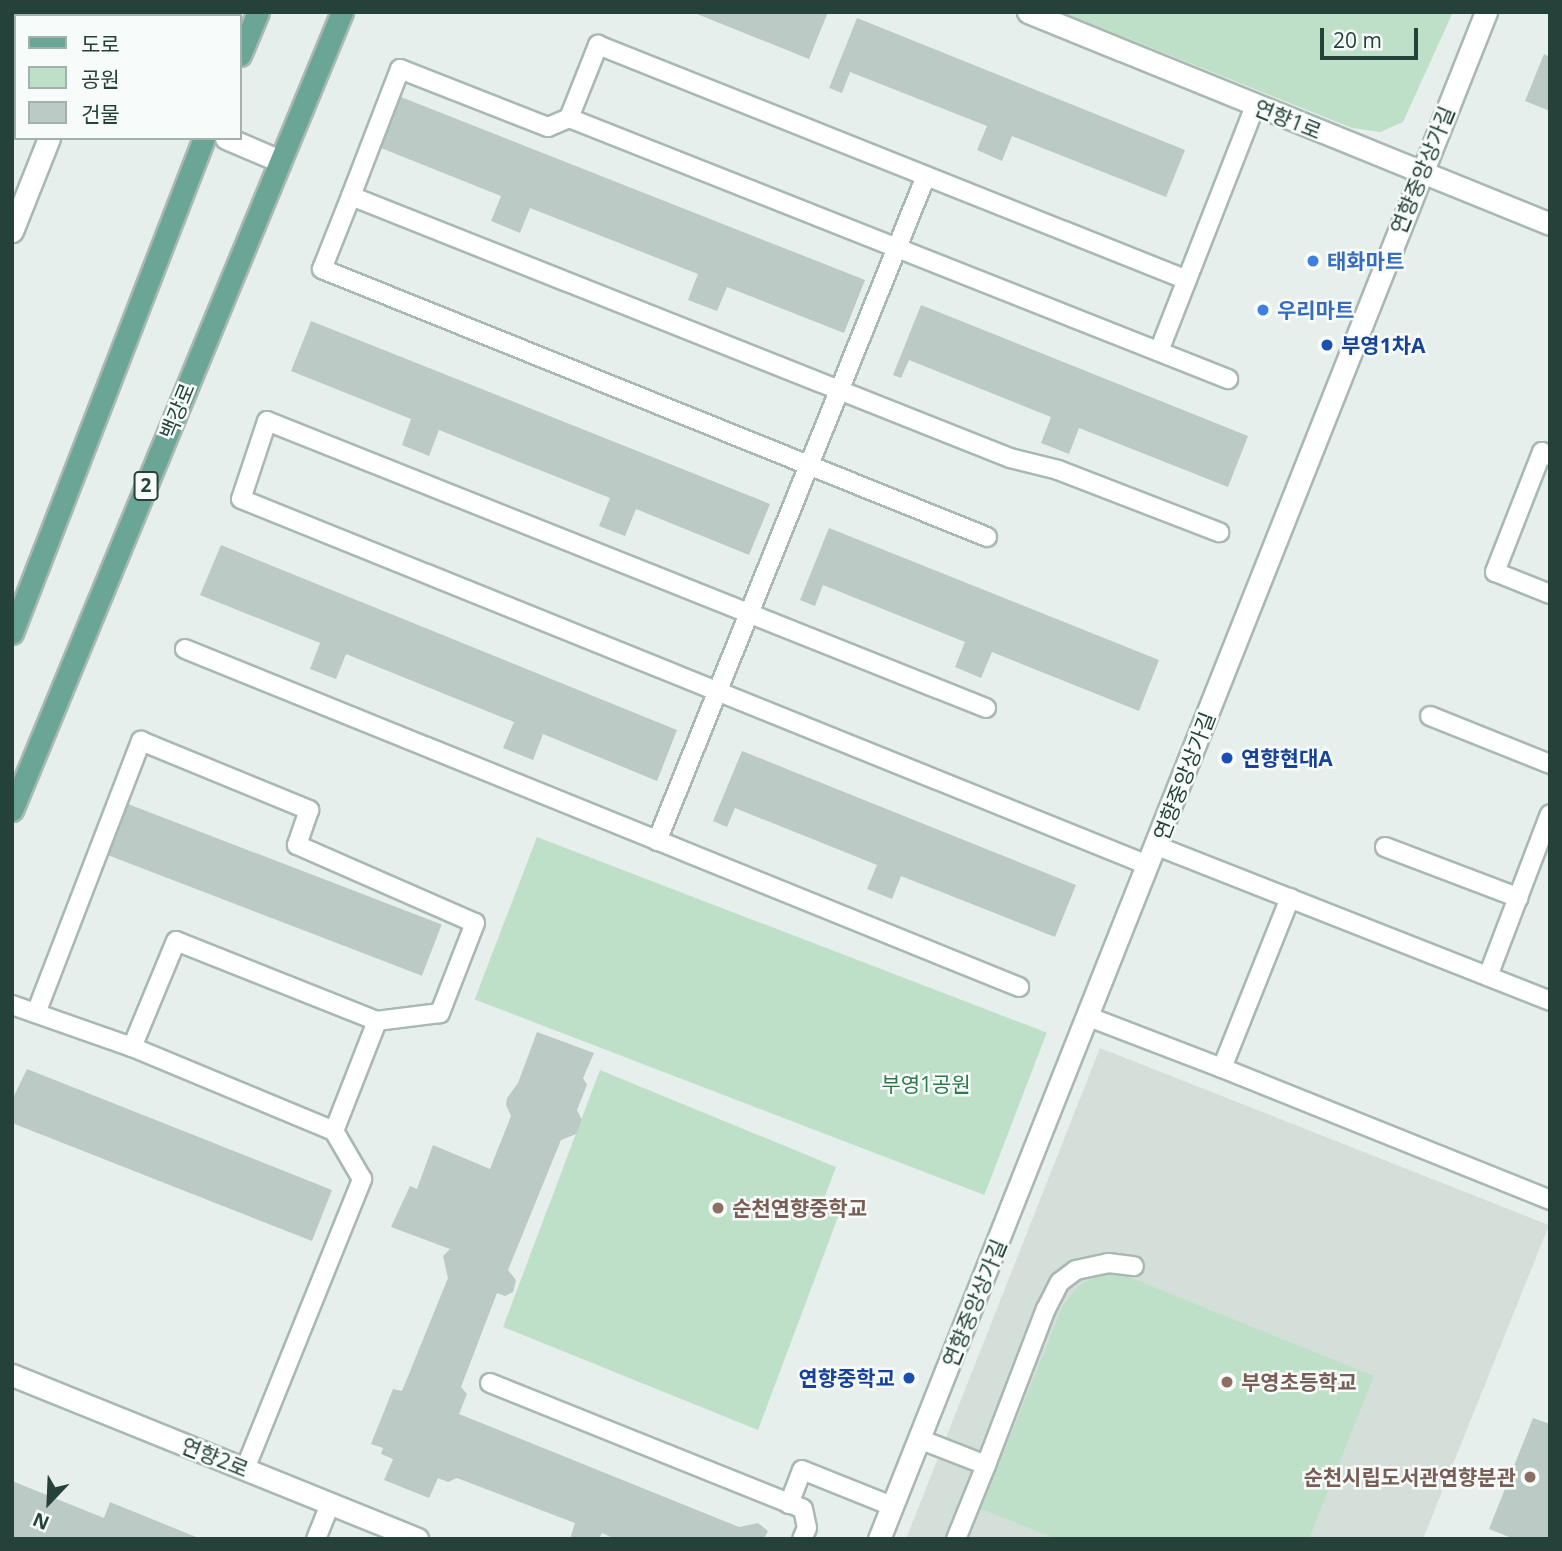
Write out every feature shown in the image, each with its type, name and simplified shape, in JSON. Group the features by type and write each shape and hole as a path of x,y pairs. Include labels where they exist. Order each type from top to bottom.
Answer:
{"main road":[{"path":"242,50 258,12"},
{"name":"백강로","path":"12,810 342,12"},
{"path":"12,633 203,140"}],"street":[{"name":"연향중앙상가길","path":"879,1539 1089,1017 1486,12"},
{"name":"연향1로","path":"1031,13 1255,106 1550,223"},
{"path":"12,231 48,140"},
{"path":"231,140 280,161"},
{"name":"연향2로","path":"12,1375 417,1539"}],"lane":[{"path":"569,118 598,45 1187,280"},
{"path":"987,537 322,269 400,69 548,127 569,118 1228,379"},
{"path":"1159,351 1255,106"},
{"path":"657,841 751,615 926,176"},
{"path":"351,197 1010,458 1058,470 1219,532"},
{"path":"986,708 267,421 241,499 719,692 1152,856 1290,898 1550,1001"},
{"path":"1550,456 1542,452 1495,572 1550,594"},
{"path":"185,649 1019,987"},
{"path":"1430,716 1550,764"},
{"path":"36,1013 141,741 309,810 297,845 475,923 440,1013 377,1021 176,941 132,1047"},
{"path":"1488,976 1550,814"},
{"path":"1385,847 1519,898"},
{"path":"1222,1068 1290,898"},
{"path":"12,1005 132,1047 334,1130 362,1179 245,1469"},
{"path":"1089,1017 1550,1200"},
{"path":"334,1130 377,1021"},
{"path":"956,1539 1046,1309 1060,1282 1076,1270 1108,1263 1135,1266"},
{"path":"490,1383 803,1509 807,1528 802,1539"},
{"path":"919,1439 986,1465"},
{"path":"789,1504 802,1470 892,1506"},
{"path":"316,1539 330,1504"}],"shaded area":[{"name":"부영초등학교","path":"1100,1048 1549,1225 1423,1539 906,1539"}],"green space":[{"path":"1061,12 1453,12 1403,122 1380,132 1352,128"},
{"name":"부영1공원","path":"537,837 1047,1033 984,1195 475,999"},
{"path":"600,1070 836,1167 820,1209 838,1217 758,1430 503,1327"},
{"path":"1119,1273 1374,1376 1309,1539 1056,1539 981,1509 1063,1305 1079,1285 1098,1276"}],"building":[{"path":"692,12 828,12 809,59"},
{"path":"857,18 1185,150 1166,197 1012,136 1002,161 977,150 987,126 850,72 842,93 829,88"},
{"path":"1544,54 1550,57 1550,111 1525,101"},
{"path":"401,97 865,280 844,333 727,287 717,311 688,300 698,274 530,208 520,233 491,221 501,196 381,148"},
{"path":"921,305 1248,436 1228,487 1079,428 1069,454 1041,443 1051,417 909,360 901,378 893,375"},
{"path":"311,321 770,504 749,555 636,509 625,536 599,526 610,498 439,430 429,456 402,445 411,419 291,371"},
{"path":"829,528 1159,660 1139,711 992,652 981,678 955,667 965,642 823,585 815,606 800,600"},
{"path":"221,545 677,730 657,781 543,734 533,760 503,748 514,722 346,654 336,679 310,669 320,643 200,595"},
{"path":"742,751 1076,885 1055,937 901,876 892,899 867,889 877,865 735,808 727,827 713,821"},
{"path":"128,804 442,924 422,976 108,855"},
{"path":"537,1032 594,1053 583,1078 587,1085 577,1110 582,1120 576,1134 561,1140 508,1270 516,1280 513,1292 505,1296 497,1293 461,1387 467,1394 459,1414 739,1527 758,1523 768,1531 764,1539 615,1539 602,1533 599,1539 570,1539 575,1523 457,1478 448,1482 438,1478 429,1498 384,1480 393,1459 381,1454 383,1448 371,1444 393,1389 402,1391 448,1278 443,1256 450,1249 391,1227 410,1186 417,1189 433,1145 490,1169 511,1116 506,1105 507,1098 518,1083"},
{"path":"27,1069 332,1190 312,1241 12,1123 12,1100"},
{"name":"순천시립도서관연향분관","path":"1533,1418 1550,1424 1550,1539 1514,1539 1489,1529"},
{"path":"12,1481 104,1518 110,1502 201,1539 17,1539 12,1537"}],"place":[{"name":"태화마트","path":"1313,261"},
{"name":"우리마트","path":"1263,310"},
{"name":"부영1차A","path":"1327,345"},
{"name":"연향현대A","path":"1227,758"},
{"name":"순천연향중학교","path":"718,1208"},
{"name":"연향중학교","path":"909,1378"},
{"name":"부영초등학교","path":"1227,1382"},
{"name":"순천시립도서관연향분관","path":"1530,1477"}]}
